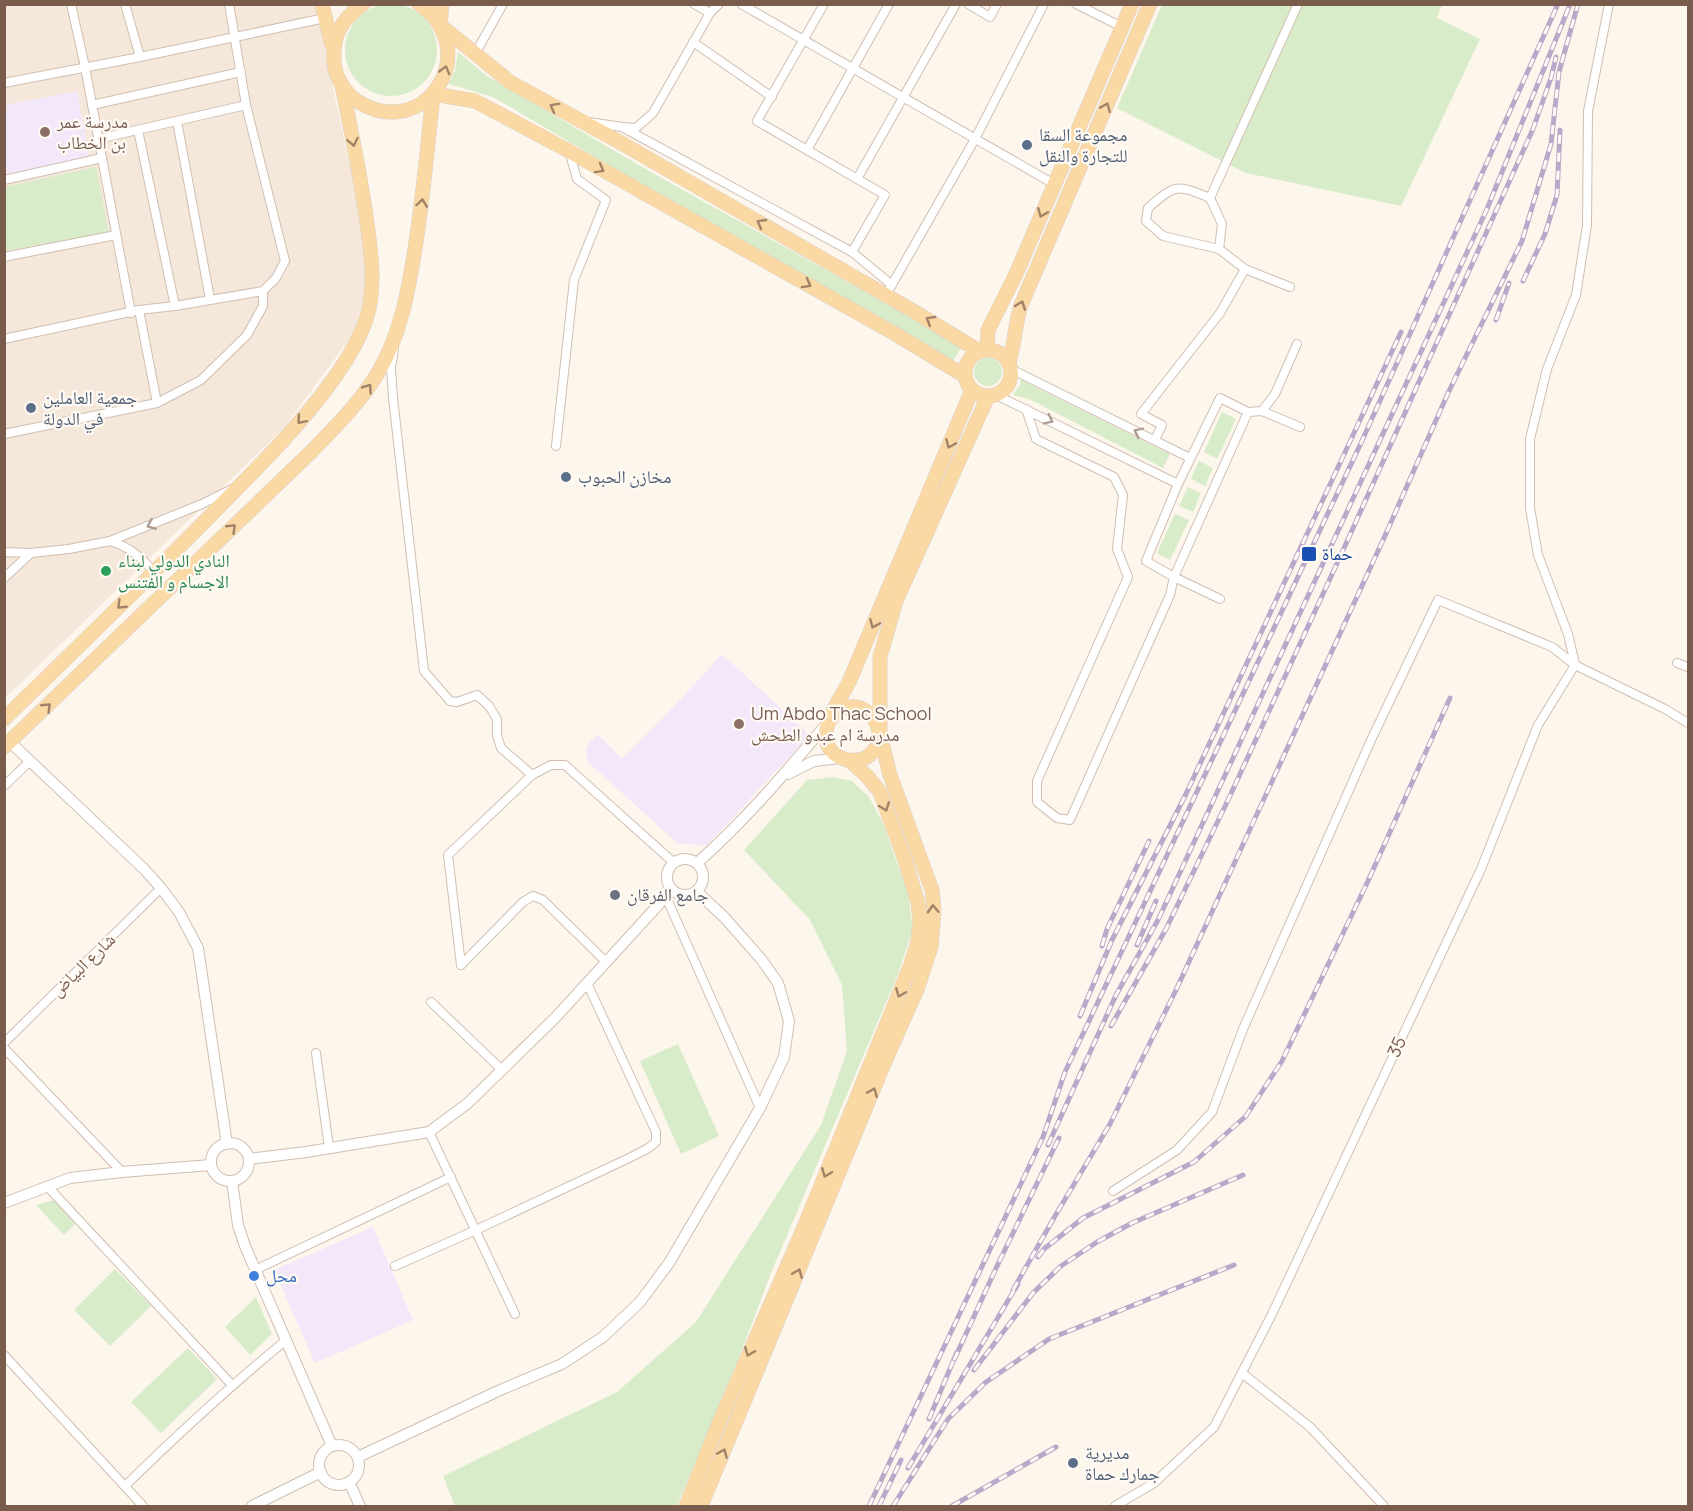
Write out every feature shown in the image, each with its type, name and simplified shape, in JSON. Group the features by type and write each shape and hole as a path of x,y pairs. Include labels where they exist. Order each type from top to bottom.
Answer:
{"main road":[{"path":"333,49 338,30 349,14 363,4"},
{"path":"419,4 430,12 440,25 510,82 889,290 957,336 983,350 1000,352 1010,365"},
{"path":"324,11 333,49 334,68 342,85 353,99 368,108 386,112 403,111 420,105 433,94 444,78 448,60 447,42 440,25 442,4"},
{"path":"983,350 988,330 1016,274 1132,4"},
{"path":"845,760 861,760 869,756 877,747 880,735 880,657 896,601 992,395 1006,387 1011,375 1015,324 1021,304 1150,4"},
{"path":"4,718 154,573 270,456 317,402 350,354 369,311 373,288 373,264 342,85"},
{"path":"433,94 475,101 569,151 892,332 965,376"},
{"path":"7,745 311,452 368,388 397,333 406,300 423,201 433,94"},
{"path":"957,336 988,330"},
{"path":"983,350 972,355 965,368 965,376 972,390 992,395"},
{"path":"686,1506 722,1414 805,1225 911,964 918,941 920,920 918,903 880,792 867,777 833,753 825,733 828,722 849,682 972,390"},
{"path":"701,1506 883,1066 918,987 931,947 934,909 932,890 890,775 877,721 870,713 859,707 847,707 838,711 828,722"}],"street":[{"path":"71,4 116,235 158,403"},
{"path":"126,4 140,57"},
{"path":"4,339 135,311 263,291 276,278 285,261 246,105 229,4"},
{"path":"475,54 503,4"},
{"path":"694,4 710,13"},
{"path":"577,120 636,128 653,113 710,13 719,4"},
{"path":"741,4 1054,184"},
{"path":"824,4 757,122 885,195 852,252"},
{"path":"807,150 889,4"},
{"path":"857,179 956,4"},
{"path":"968,4 990,17 997,4"},
{"path":"622,127 852,252 889,290 975,139 1044,4"},
{"path":"1076,4 1122,27"},
{"path":"1210,198 1298,4"},
{"path":"1575,665 1568,634 1538,555 1530,508 1530,439 1547,369 1576,295 1587,225 1588,111 1609,4"},
{"path":"4,83 235,37 324,11"},
{"path":"693,42 772,97"},
{"path":"92,105 241,72"},
{"path":"98,139 246,105"},
{"path":"177,121 210,299"},
{"path":"138,130 175,306"},
{"path":"556,446 574,280 606,200 577,179 569,151"},
{"path":"4,180 102,159"},
{"path":"1219,249 1222,224 1210,198 1183,187 1167,191 1148,208 1146,221 1163,236 1219,249 1245,269 1290,287"},
{"path":"4,257 116,235"},
{"path":"1155,440 1162,425 1141,414 1220,313 1245,269"},
{"path":"4,434 158,403 201,380 247,335 263,306 263,291"},
{"path":"397,333 391,368 393,398 424,671 450,701 457,702 477,695 489,706 497,719 497,735 501,748 532,775"},
{"path":"1262,411 1275,394 1297,344"},
{"path":"1010,365 1190,458"},
{"path":"992,395 1026,409 1178,484"},
{"path":"1220,599 1146,561 1190,458 1220,398 1248,412 1262,411 1300,427"},
{"path":"1026,409 1036,439 1114,477 1123,495 1117,549 1128,577 1036,781 1037,802 1057,818 1070,820 1170,594 1174,577 1248,412"},
{"path":"4,552 31,553 110,541 202,504 242,483"},
{"path":"110,541 131,550 154,573"},
{"path":"4,578 31,553"},
{"path":"1113,1191 1177,1150 1212,1112 1253,1007 1372,738 1438,600 1552,646 1575,665 1689,723"},
{"path":"1677,663 1689,667"},
{"name":"35","path":"1115,1506 1154,1483 1214,1427 1277,1304 1481,869 1538,725 1575,665"},
{"path":"697,863 782,776 828,722"},
{"path":"7,745 30,761 123,849 161,888 179,912 198,948 226,1144"},
{"path":"782,776 814,761 845,760"},
{"path":"4,786 30,761"},
{"path":"606,962 543,900 533,896 523,902 461,965 448,855 532,775 551,765 565,765 674,862"},
{"path":"669,893 683,895 696,891 702,884 703,877 697,863 688,858 674,862 668,869 669,893 760,1108"},
{"name":"شارع البياض","path":"4,1042 161,888"},
{"path":"357,1457 498,1391 562,1364 603,1337 640,1302 669,1263 760,1108 784,1057 789,1021 778,983 761,959 724,917 696,891"},
{"path":"249,1159 429,1132 468,1103 555,1018 669,893"},
{"path":"395,1266 647,1149 656,1142 656,1132 587,983"},
{"path":"431,1002 501,1069"},
{"path":"4,1048 122,1172"},
{"path":"316,1053 329,1148"},
{"path":"429,1132 515,1314"},
{"path":"226,1144 239,1146 249,1159 246,1173 238,1180 232,1181 220,1178 211,1165 216,1150 226,1144"},
{"path":"4,1203 70,1178 211,1165"},
{"path":"255,1270 451,1177"},
{"path":"232,1181 238,1225 245,1246 332,1446"},
{"path":"48,1187 232,1385"},
{"path":"124,1486 232,1385 285,1341"},
{"path":"4,1355 143,1506"},
{"path":"1242,1372 1310,1427 1384,1506"},
{"path":"344,1445 350,1448 357,1457 359,1468 357,1474 343,1485 329,1482 319,1466 322,1454 332,1446 344,1445"},
{"path":"252,1506 321,1472"},
{"path":"349,1482 360,1506"}],"shaded area":[{"path":"5,5 315,5 355,189 371,285 351,337 282,430 5,698"},
{"name":"مدرسة عمر بن الخطاب","path":"77,91 90,159 5,176 5,105"},
{"path":"722,654 810,735 707,845 678,844 588,762 586,750 597,734 622,759"},
{"path":"373,1227 413,1320 315,1363 274,1270"}],"green space":[{"path":"391,4 408,8 423,18 433,33 437,50 433,67 423,82 408,92 391,96 374,92 359,82 349,67 345,50 349,33 359,18 374,8"},
{"path":"1162,5 1442,5 1437,18 1480,39 1401,206 1246,173 1117,108"},
{"path":"458,52 487,76 649,171 962,346 953,361 493,97 449,84 455,70"},
{"path":"96,167 109,233 5,251 5,187"},
{"path":"988,358 998,362 1002,372 998,382 988,386 978,382 974,372 978,362"},
{"path":"1021,376 1037,388 1170,454 1163,468 1031,400 1013,395 1020,385"},
{"path":"1222,412 1236,419 1217,459 1204,452"},
{"path":"1199,461 1213,468 1205,486 1191,479"},
{"path":"1188,487 1201,493 1193,512 1179,506"},
{"path":"1175,514 1189,520 1170,560 1157,553"},
{"path":"833,777 852,781 869,797 883,823 908,894 913,929 898,974 771,1273 738,1360 677,1506 455,1506 443,1476 617,1392 696,1322 821,1125 847,1051 842,985 810,920 744,850 807,780"},
{"path":"678,1044 719,1136 681,1154 640,1061"},
{"path":"54,1200 75,1224 64,1235 36,1205"},
{"path":"115,1269 151,1306 110,1346 74,1310"},
{"path":"256,1297 272,1334 250,1355 225,1327"},
{"path":"188,1348 217,1379 161,1433 131,1402"}],"railway":[{"path":"869,1506 1043,1137 1065,1072 1361,443 1558,4"},
{"path":"1013,1290 1110,1124 1176,990 1384,538 1449,391 1522,241 1551,144 1559,72 1578,4"},
{"path":"1048,1145 1116,995 1158,920 1487,209 1569,7"},
{"path":"1111,1026 1166,929 1340,557 1533,129 1556,57"},
{"path":"1523,281 1545,234 1557,195 1560,130"},
{"path":"1496,320 1509,283"},
{"path":"1080,1016 1112,940 1185,796 1401,332"},
{"path":"1038,1257 1044,1249 1083,1218 1194,1162 1246,1116 1282,1061 1368,881 1450,698"},
{"path":"1102,946 1107,929 1149,841"},
{"path":"1137,945 1156,901"},
{"path":"954,1360 1059,1138"},
{"path":"974,1370 1033,1293 1061,1266 1097,1242 1132,1223 1243,1175"},
{"path":"893,1506 948,1419 986,1382 1049,1339 1234,1265"},
{"path":"908,1468 1018,1284"},
{"path":"929,1419 957,1352"},
{"path":"952,1506 1056,1447"},
{"path":"879,1506 901,1460"}],"place":[{"name":"مدرسة عمر بن الخطاب","path":"45,132"},
{"name":"مجموعة السقا للتجارة والنقل","path":"1027,145"},
{"name":"جمعية العاملين في الدولة","path":"31,408"},
{"name":"مخازن الحبوب","path":"566,477"},
{"name":"حماة","path":"1309,554"},
{"name":"النادي الدولي لبناء الاجسام و الفتنس","path":"106,571"},
{"name":"Um Abdo Thac School مدرسة ام عبدو الطحش","path":"739,724"},
{"name":"جامع الفرقان","path":"615,895"},
{"name":"محل","path":"254,1276"},
{"name":"مديرية جمارك حماة","path":"1073,1463"}]}
